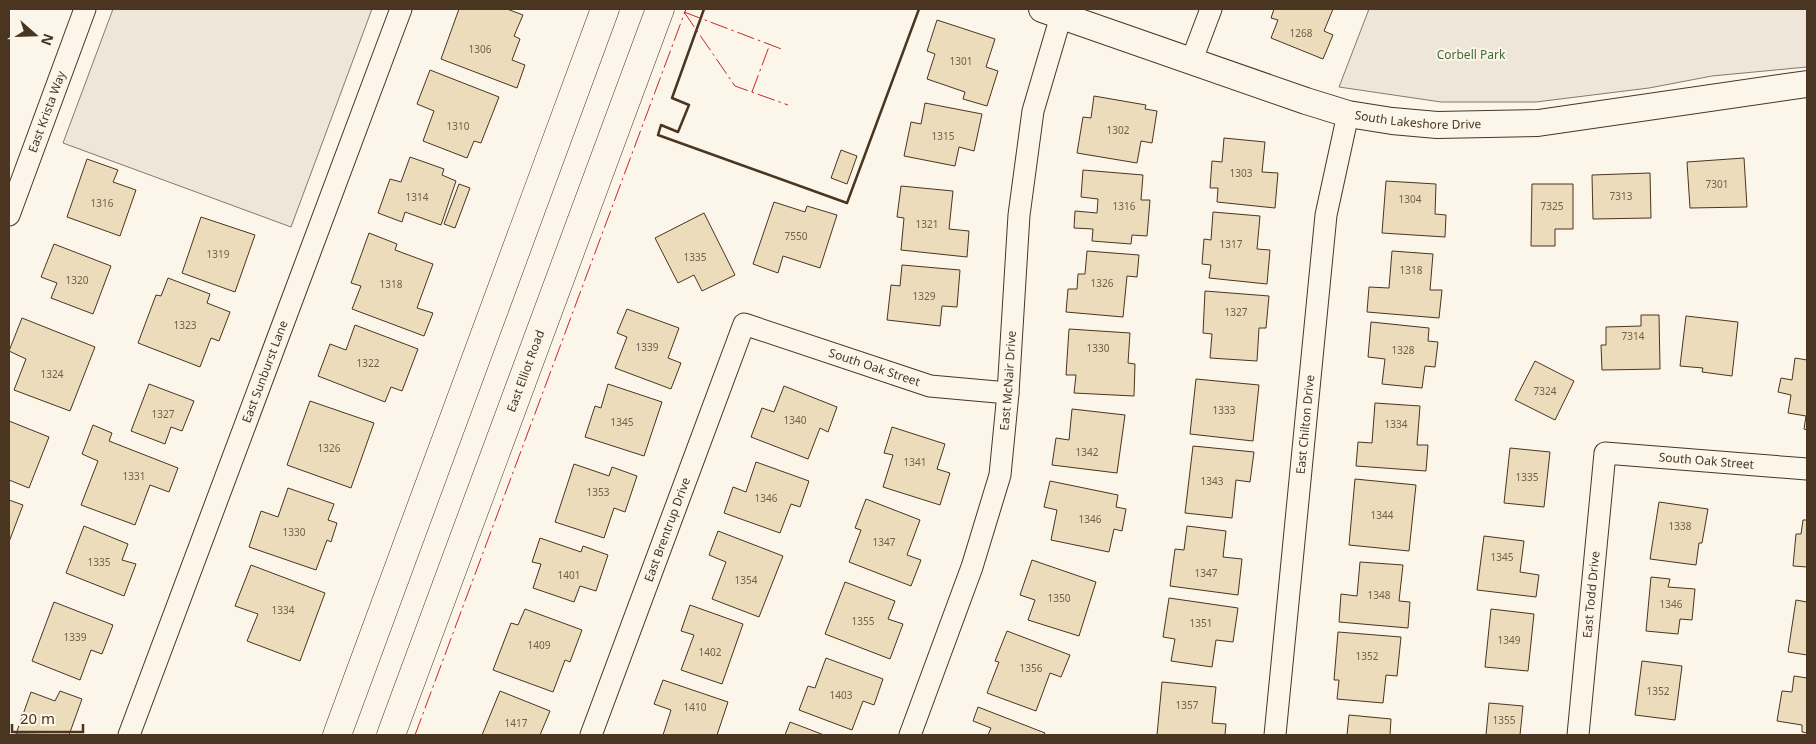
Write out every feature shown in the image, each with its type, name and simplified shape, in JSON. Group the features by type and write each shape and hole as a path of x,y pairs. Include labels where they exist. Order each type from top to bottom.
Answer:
{"main road":[{"path":"337,735 605,9"},
{"name":"East Elliot Road","path":"391,735 660,9"}],"street":[{"name":"East Krista Way","path":"9,215 85,9"},
{"name":"East Sunburst Lane","path":"129,735 401,9"},
{"path":"1191,62 1211,9"},
{"name":"South Lakeshore Drive","path":"1052,12 1191,62 1348,114 1392,121 1437,125 1538,122 1807,84"},
{"name":"East McNair Drive","path":"910,735 972,568 1000,475 1008,393 1019,215 1033,111 1052,12"},
{"name":"East Chilton Drive","path":"1276,735 1326,215 1348,114"},
{"name":"South Oak Street","path":"744,324 930,386 1008,393"},
{"name":"East Brentrup Drive","path":"591,735 744,324"},
{"name":"South Oak Street","path":"1604,453 1807,469"},
{"name":"East Todd Drive","path":"1578,735 1604,453"}],"green space":[{"path":"113,9 372,9 291,227 63,143"},
{"name":"Corbell Park","path":"1369,9 1807,9 1807,67 1712,76 1649,88 1536,102 1441,102 1339,87"}],"building":[{"path":"459,9 507,9 523,15 514,36 520,39 512,60 525,65 517,88 441,59"},
{"path":"1274,9 1333,9 1324,31 1333,35 1323,59 1271,38 1278,20 1271,18"},
{"path":"937,20 995,39 986,67 998,71 987,106 963,99 965,92 927,79 935,54 927,51"},
{"path":"430,70 499,97 481,143 474,141 467,158 423,141 434,111 417,104"},
{"path":"1094,96 1146,105 1145,109 1157,111 1152,143 1141,141 1137,163 1077,153 1083,117 1091,118"},
{"path":"925,103 982,114 974,151 959,147 955,166 904,156 911,122 921,124"},
{"path":"1224,138 1265,142 1262,172 1278,173 1275,208 1217,202 1218,188 1210,188 1212,161 1222,162"},
{"path":"841,150 857,156 847,184 831,178"},
{"path":"410,157 444,169 442,175 456,181 441,225 405,212 402,222 378,213 390,179 401,182"},
{"path":"1744,158 1747,207 1690,208 1687,162"},
{"path":"87,159 118,170 113,182 136,190 120,236 67,217"},
{"path":"1083,170 1143,175 1141,200 1150,200 1147,236 1132,235 1131,244 1092,241 1093,229 1074,228 1075,211 1097,213 1098,199 1081,197"},
{"path":"1650,173 1651,218 1593,219 1592,175"},
{"path":"1386,181 1436,184 1435,214 1446,215 1445,237 1382,233"},
{"path":"459,184 470,188 455,228 444,224"},
{"path":"1532,184 1573,184 1573,229 1555,229 1555,246 1531,246"},
{"path":"901,186 953,191 949,229 969,231 967,257 901,250 904,218 897,217"},
{"path":"774,202 805,212 807,206 837,215 820,268 783,256 778,273 753,264"},
{"path":"1213,212 1260,216 1257,249 1270,250 1267,284 1209,278 1211,265 1202,264 1204,239 1211,240"},
{"path":"704,213 735,275 702,291 694,275 678,283 655,238"},
{"path":"201,217 255,235 235,292 182,273"},
{"path":"369,233 397,244 395,250 433,264 417,308 433,313 424,336 352,309 361,286 351,283"},
{"path":"54,244 111,266 93,314 51,298 57,283 41,277"},
{"path":"1087,251 1139,255 1137,277 1127,276 1123,317 1066,312 1068,289 1077,289 1078,274 1085,274"},
{"path":"1392,251 1433,254 1430,290 1442,290 1439,318 1367,312 1369,287 1389,288"},
{"path":"902,265 960,270 957,307 942,306 940,326 887,320 891,285 900,286"},
{"path":"168,278 210,294 207,303 230,312 219,341 211,338 200,367 138,343 156,295 161,296"},
{"path":"1205,291 1269,296 1266,328 1259,328 1257,361 1210,358 1212,334 1203,333"},
{"path":"627,309 679,328 668,358 681,363 671,389 615,368 627,337 617,333"},
{"path":"1641,315 1659,315 1660,369 1602,370 1601,345 1606,345 1606,327 1641,326"},
{"path":"1686,316 1738,322 1732,376 1702,372 1703,368 1680,366"},
{"path":"22,318 95,347 70,411 14,390 26,359 9,351"},
{"path":"1371,322 1429,328 1428,341 1438,342 1435,367 1425,366 1422,388 1382,384 1385,359 1368,357"},
{"path":"355,325 418,349 402,391 391,387 385,402 318,376 330,344 346,350"},
{"path":"1069,329 1130,333 1128,363 1135,364 1134,396 1074,393 1076,375 1066,375"},
{"path":"1795,358 1807,360 1807,430 1804,429 1806,416 1788,413 1791,395 1778,392 1781,378 1792,380"},
{"path":"1535,361 1574,381 1555,420 1515,400"},
{"path":"1196,379 1259,385 1253,441 1190,434"},
{"path":"149,384 194,401 182,431 171,427 165,444 131,431"},
{"path":"608,384 662,402 644,456 585,437 595,406 601,408"},
{"path":"784,386 837,407 828,432 820,428 808,459 751,437 762,408 774,412"},
{"path":"310,401 374,423 351,488 287,465"},
{"path":"1375,403 1420,406 1417,445 1428,445 1426,471 1356,466 1358,442 1372,443"},
{"path":"1072,409 1125,415 1117,473 1052,465 1056,438 1069,440"},
{"path":"9,421 49,437 29,488 9,480"},
{"path":"93,425 112,433 109,441 178,468 169,492 150,485 135,525 81,505 98,461 82,454"},
{"path":"892,427 945,444 937,469 950,473 940,505 883,487 893,455 884,453"},
{"path":"1193,446 1254,452 1250,482 1236,480 1232,518 1185,513"},
{"path":"1510,448 1550,452 1544,507 1504,503"},
{"path":"756,462 809,481 800,507 791,504 780,533 724,513 733,487 746,492"},
{"path":"574,464 609,476 612,467 637,476 625,512 614,508 604,538 555,522"},
{"path":"1355,479 1416,485 1409,551 1349,545"},
{"path":"1050,481 1118,495 1116,507 1126,509 1122,531 1114,529 1109,552 1051,540 1057,510 1044,507"},
{"path":"288,488 334,504 328,520 337,523 331,542 327,540 316,570 249,547 261,511 278,517"},
{"path":"866,499 920,520 907,555 921,560 911,586 849,562 861,530 855,528"},
{"path":"9,500 23,505 9,542"},
{"path":"1659,502 1708,509 1702,543 1699,543 1696,565 1650,559"},
{"path":"1803,520 1807,520 1807,567 1793,566 1796,534 1801,534"},
{"path":"84,526 128,544 122,560 136,564 124,596 66,573"},
{"path":"1187,526 1226,531 1223,557 1242,559 1238,595 1170,586 1175,549 1184,550"},
{"path":"718,531 783,556 759,617 712,599 726,562 709,555"},
{"path":"1484,536 1524,541 1520,572 1539,575 1536,597 1477,590"},
{"path":"540,538 581,552 583,546 608,555 596,591 580,586 574,602 533,588 541,564 532,562"},
{"path":"1032,560 1096,582 1079,636 1028,620 1035,600 1020,595"},
{"path":"1360,562 1403,565 1399,601 1410,602 1408,628 1339,622 1341,594 1357,596"},
{"path":"251,565 325,593 300,661 247,641 258,614 235,606"},
{"path":"1651,577 1670,579 1668,587 1695,589 1692,620 1680,619 1678,634 1646,631"},
{"path":"845,582 895,601 888,619 903,624 890,659 825,634"},
{"path":"1169,598 1238,608 1233,642 1216,640 1212,667 1171,661 1175,639 1163,637"},
{"path":"1796,600 1807,602 1807,655 1788,652"},
{"path":"54,602 113,625 102,654 91,650 80,680 32,661"},
{"path":"690,605 743,624 722,684 681,670 694,635 681,631"},
{"path":"525,609 582,630 570,662 565,660 553,692 493,670 511,623 518,625"},
{"path":"1491,609 1534,614 1528,671 1485,667"},
{"path":"1007,631 1070,655 1061,677 1050,673 1036,711 987,693 999,662 995,661"},
{"path":"1338,632 1401,637 1397,676 1386,675 1383,703 1337,699 1339,680 1334,680"},
{"path":"826,658 883,679 874,705 863,701 852,730 799,710 808,686 815,688"},
{"path":"1642,661 1682,666 1675,720 1635,715"},
{"path":"1794,676 1807,678 1807,733 1802,732 1802,725 1777,721 1782,691 1792,692"},
{"path":"663,680 728,702 717,735 663,735 671,710 654,704"},
{"path":"1162,682 1216,687 1212,723 1226,724 1225,735 1157,735"},
{"path":"60,691 82,699 69,735 16,734 31,692 55,701"},
{"path":"500,691 550,711 540,735 482,735"},
{"path":"1489,703 1523,706 1520,735 1486,735"},
{"path":"978,707 1045,733 1044,735 988,735 991,728 973,721"},
{"path":"1349,715 1391,719 1390,735 1347,735"},
{"path":"790,722 824,735 785,735"}],"wall":[{"path":"704,9 672,98 689,105 678,132 661,125 658,135 847,203 919,9"}],"power":[{"path":"415,735 686,9"},
{"path":"684,12 735,86 788,105"},
{"path":"684,12 784,50"},
{"path":"752,92 770,44"}]}
